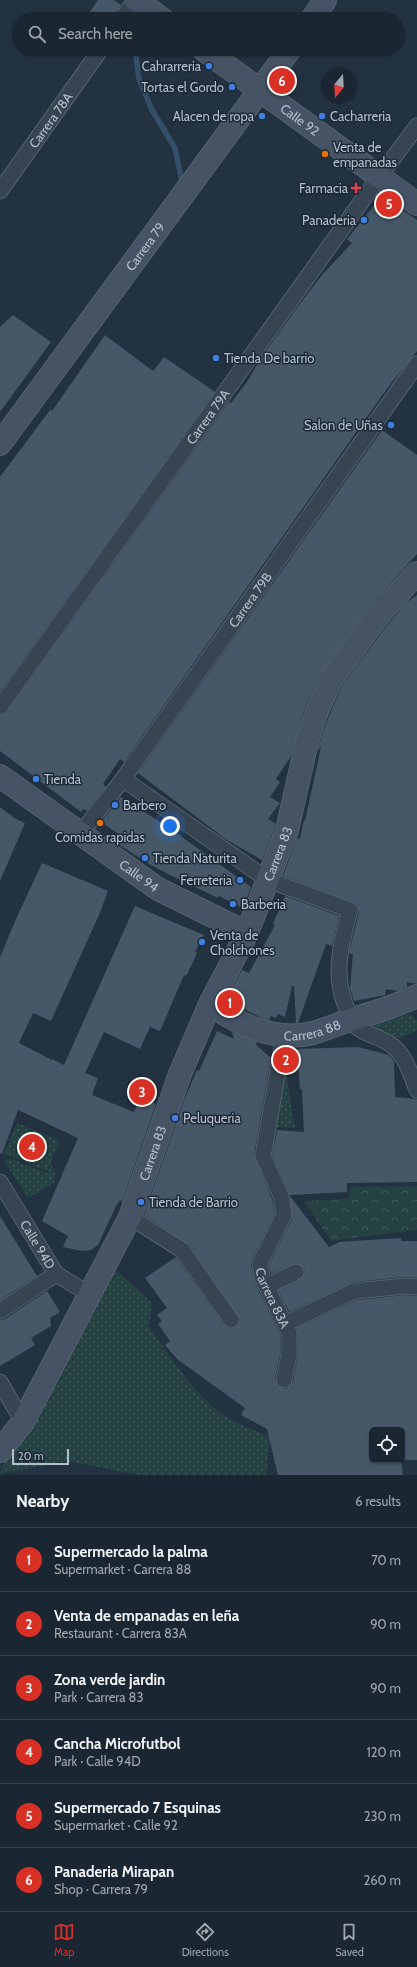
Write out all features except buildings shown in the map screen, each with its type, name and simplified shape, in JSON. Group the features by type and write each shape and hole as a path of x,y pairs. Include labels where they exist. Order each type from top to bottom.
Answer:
{"street":[{"path":"127,12 136,0 152,12"},
{"path":"317,12 325,0"},
{"name":"Carrera 78A","path":"0,191 96,56"},
{"name":"Calle 92","path":"213,56 417,204"},
{"name":"Carrera 79","path":"0,444 261,91 285,56"},
{"name":"Carrera 79A","path":"0,707 417,126"},
{"name":"Carrera 79B","path":"81,833 123,779 417,364"},
{"name":"Carrera 83","path":"0,1452 23,1422 130,1217 180,1074 210,1004 247,933 268,880 286,830 307,742 317,711 332,678 378,616 417,573"},
{"name":"Calle 94","path":"0,776 158,889 247,933"},
{"path":"123,779 268,880 350,910 342,941 339,973 342,994 351,1019 359,1029 394,1045 402,1055 417,1090"},
{"name":"Carrera 88","path":"210,1004 227,1016 246,1026 284,1036 311,1033 402,1003 417,996"},
{"name":"Carrera 83A","path":"284,1036 263,1156 281,1196 284,1209 283,1219 260,1263 260,1274 289,1333 284,1380"},
{"name":"Calle 94D","path":"0,1182 56,1274 89,1294"},
{"path":"130,1217 182,1250 231,1320"},
{"path":"267,1286 296,1272"},
{"path":"0,1311 56,1274"},
{"path":"285,1324 354,1291 406,1286 417,1287"},
{"path":"0,1382 23,1422"}],"green space":[{"path":"410,1014 417,1020 417,1030 400,1038 359,1024"},
{"path":"287,1077 295,1128 274,1127 279,1084"},
{"path":"17,1123 60,1141 47,1171 4,1154"},
{"path":"9,1158 47,1173 51,1165 55,1172 54,1183 28,1198 4,1161"},
{"path":"417,1186 417,1230 331,1241 304,1201 349,1199 350,1187"},
{"path":"113,1267 152,1303 149,1327 175,1364 205,1400 228,1418 270,1437 266,1475 139,1475 67,1461 0,1474 0,1471"}],"waterway":[{"path":"136,56 139,79 152,110 175,148 181,177"}],"place":[{"name":"Cahrarreria","path":"209,66"},
{"name":"Panaderia Mirapan","path":"282,81"},
{"name":"Tortas el Gordo","path":"232,87"},
{"name":"Alacen de ropa","path":"262,116"},
{"name":"Cacharreria","path":"322,116"},
{"name":"Venta de empanadas","path":"325,154"},
{"name":"Farmacia","path":"356,188"},
{"name":"Supermercado 7 Esquinas","path":"389,204"},
{"name":"Panaderia","path":"364,220"},
{"name":"Tienda De barrio","path":"216,358"},
{"name":"Salon de Uñas","path":"391,425"},
{"name":"Tienda","path":"36,779"},
{"name":"Barbero","path":"115,805"},
{"name":"Comidas rapidas","path":"100,823"},
{"name":"Tienda Naturita","path":"145,858"},
{"name":"Ferreteria","path":"240,880"},
{"name":"Barberia","path":"233,904"},
{"name":"Venta de Cholchones","path":"202,942"},
{"name":"Supermercado la palma","path":"230,1003"},
{"name":"Venta de empanadas en leña","path":"286,1060"},
{"name":"Zona verde jardin","path":"142,1092"},
{"name":"Peluqueria","path":"175,1118"},
{"name":"Cancha Microfutbol","path":"32,1147"},
{"name":"Tienda de Barrio","path":"141,1202"}]}
